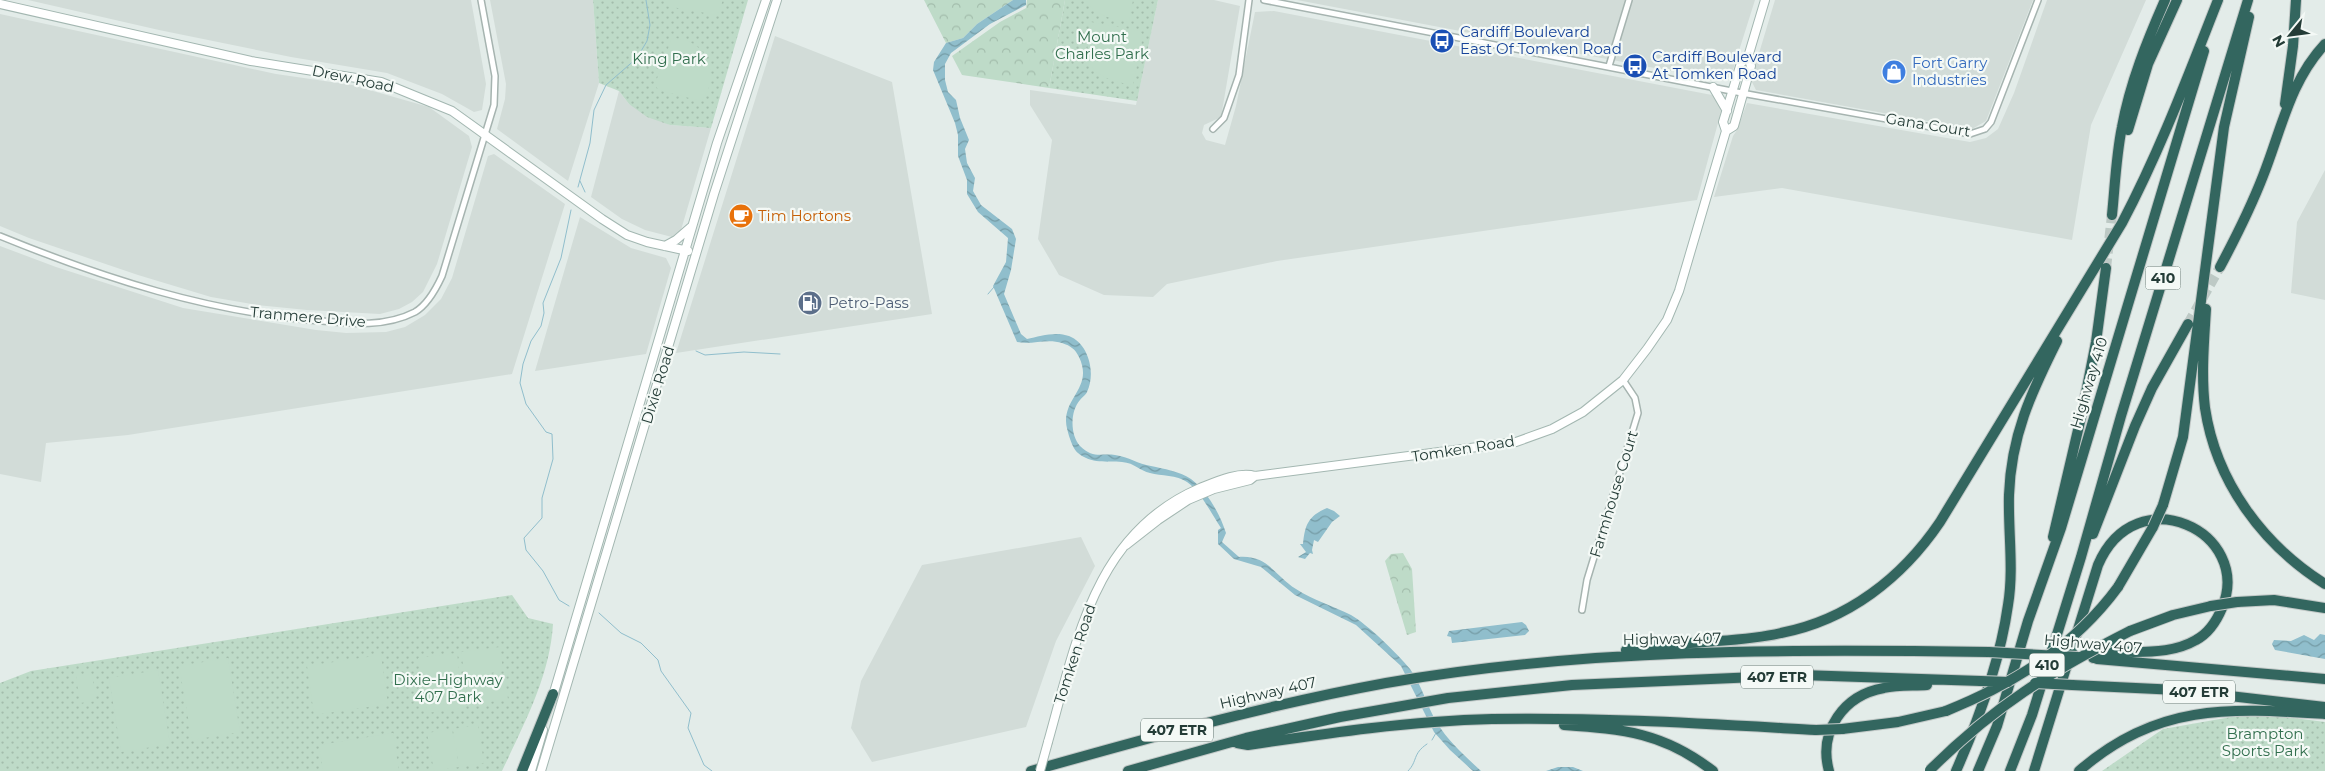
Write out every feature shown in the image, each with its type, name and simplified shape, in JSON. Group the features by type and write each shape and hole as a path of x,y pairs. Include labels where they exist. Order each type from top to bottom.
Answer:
{"highway":[{"path":"2112,215 2121,129 2130,92 2148,38 2165,0"},
{"path":"2115,182 2137,96 2148,64 2177,0"},
{"path":"1617,655 1628,649 1758,638 1783,633 1832,617 1873,593 1905,566 1930,536 2073,304 2142,184 2170,121 2218,0"},
{"name":"Highway 410","path":"1978,771 1997,726 2050,553 2061,528 2188,111 2218,0"},
{"name":"410","path":"2010,771 2032,715 2081,557 2121,416 2248,0"},
{"path":"1231,742 1248,745 1350,729 1406,724 1526,719 1626,719 1842,730 1898,722 1946,711 1994,690 2046,658 2089,622 2118,587 2153,527 2163,505 2183,437 2224,127 2253,0"},
{"path":"2282,122 2293,46 2296,0"},
{"path":"2220,267 2264,176 2282,122 2302,76 2325,44"},
{"path":"2050,553 2055,521 2084,404 2096,342 2106,268"},
{"path":"2206,270 2204,387 2206,410 2217,452 2233,488 2262,530 2287,557 2325,584"},
{"path":"1956,771 1980,713 2006,621 2011,575 2010,480 2015,443 2031,396 2073,304"},
{"path":"2081,557 2092,537 2135,426 2152,388 2188,324"},
{"path":"2034,771 2098,565 2111,542 2133,525 2160,519 2185,524 2205,536 2222,561 2226,582 2224,603 2219,616 2206,633 2191,643 2172,649 2146,652 2110,652 2093,658"},
{"path":"1929,770 1972,729 2029,687 2130,631 2173,614 2237,602 2274,600 2325,608"},
{"name":"Highway 407","path":"1031,771 1196,726 1385,683 1437,675 1617,655 1835,650 1989,652 2093,658 2325,679"},
{"name":"407 ETR","path":"1128,771 1231,742 1397,706 1448,698 1572,685 1801,676 1947,680 2178,690 2325,707"},
{"path":"1829,771 1826,756 1828,734 1839,714 1847,705 1865,694 1884,687 1931,685 1947,680"},
{"path":"522,771 553,694"},
{"path":"2078,771 2099,755 2134,734 2166,721 2190,715 2251,709 2325,714"},
{"path":"1526,719 1538,724 1609,728 1648,736 1676,746 1713,771"}],"main road":[{"name":"Dixie Road","path":"531,771 692,225 734,90 766,0"},
{"name":"Dixie Road","path":"541,771 714,194 777,0"},
{"name":"Tomken Road","path":"1040,771 1080,627 1089,604 1107,569 1126,545 1186,498 1212,487 1250,480 1255,476 1516,442 1552,429 1583,412 1623,380 1638,363 1667,320 1676,298 1726,131 1723,122 1726,111 1741,63 1748,57 1765,0"},
{"name":"Drew Road","path":"0,4 251,61 381,82 452,111 627,235 697,254"},
{"name":"Tomken Road","path":"1726,131 1734,126 1744,93 1751,66 1748,57"},
{"path":"1713,87 1726,111"},
{"path":"665,246 676,240 692,225"}],"street":[{"name":"Tranmere Drive","path":"0,236 46,254 207,305 307,320 356,324 387,322 417,310 436,289 442,276 494,105 495,76 481,0"},
{"path":"1213,129 1224,118 1239,75 1249,0"},
{"name":"Gana Court","path":"1264,0 1733,91 1970,134 1985,129 1991,122 2038,0"},
{"path":"1609,66 1629,0"},
{"name":"Farmhouse Court","path":"1582,610 1587,580 1638,413 1635,398 1623,380"}],"shaded area":[{"path":"28,0 471,0 486,84 482,110 474,112 442,94 387,73 291,57 159,30"},
{"path":"490,0 593,0 599,83 568,181 497,129 505,99 506,84"},
{"path":"1158,0 1214,0 1240,6 1221,117 1204,125 1202,133 1206,140 1225,145 1236,106 1255,12 1274,11 1712,95 1720,102 1721,112 1697,200 1277,261 1167,284 1153,297 1104,295 1059,275 1038,239 1052,140 1030,105 1030,90 1136,105"},
{"path":"1297,0 1755,0 1731,76 1723,81"},
{"path":"1775,0 2033,0 1986,121 1972,129 1756,90 1751,80"},
{"path":"2047,0 2146,0 2091,125 2072,240 1782,188 1714,197 1733,136 1747,103 1970,142 1986,138 1998,129 2014,93"},
{"path":"0,14 276,74 352,85 429,107 469,136 472,147 437,264 423,292 412,302 399,309 380,314 257,305 211,297 138,275 29,238 0,226"},
{"path":"775,36 892,82 932,314 676,353"},
{"path":"619,91 629,104 670,125 711,128 681,230 672,237 645,230 622,219 591,197"},
{"path":"494,154 565,204 512,374 128,435 46,443 41,482 0,474 0,246 56,267 183,308 316,330 346,333 386,332 405,327 425,315 441,299 452,278 488,156"},
{"path":"2325,170 2325,300 2291,293 2297,222"},
{"path":"580,217 631,248 666,258 671,268 646,354 535,371"},
{"path":"1081,537 1095,566 1056,641 1026,727 872,762 851,728 861,681 922,565"}],"green space":[{"name":"King Park","path":"593,0 748,0 711,128 670,125 647,117 629,104 619,91 599,83"},
{"path":"664,0 723,0 717,15 666,6"},
{"path":"924,0 1013,0 977,24 963,38 946,43"},
{"path":"1027,0 1065,0 1049,88 962,75 952,56 1000,22 1026,8"},
{"name":"Mount Charles Park","path":"1065,0 1158,0 1137,101 1049,88"},
{"path":"1086,0 1133,0 1129,22 1110,18 1099,13"},
{"path":"1091,22 1140,31 1143,35 1133,85 1107,78 1092,67 1088,49"},
{"path":"672,38 684,40 694,45 708,60 711,80 708,91 701,101 658,90 655,84"},
{"path":"1403,553 1412,569 1416,632 1407,635 1385,561 1391,554"},
{"name":"Dixie-Highway 407 Park","path":"512,595 528,618 553,624 547,662 535,699 502,771 0,771 0,683 31,671"},
{"path":"500,647 503,671 465,677 461,652"},
{"path":"457,653 460,678 422,683 418,658"},
{"path":"381,655 388,704 314,715 307,666"},
{"path":"228,658 240,732 192,740 179,666"},
{"path":"158,670 170,744 121,752 109,678"},
{"path":"92,674 96,701 80,703 76,676"},
{"path":"504,674 508,699 469,705 466,680"},
{"path":"461,683 465,708 427,713 423,688"},
{"name":"Brampton Sports Park","path":"2254,713 2325,722 2325,771 2102,771 2163,729"},
{"path":"478,725 484,763 459,767 453,729"},
{"path":"452,729 459,767 434,771 427,733"},
{"path":"393,733 399,771 323,771 319,745"}],"water":[{"path":"1013,0 1026,0 1026,5 990,24 951,53 945,64 945,80 948,92 956,100 960,118 969,140 965,149 967,163 975,178 973,191 981,205 1012,229 1016,239 1011,270 1004,294 1021,334 1027,339 1053,334 1069,336 1082,345 1089,360 1091,368 1090,384 1074,410 1072,423 1074,436 1080,446 1089,453 1120,456 1146,465 1176,472 1191,479 1208,496 1220,518 1226,533 1222,542 1239,557 1257,559 1270,567 1296,589 1351,615 1374,632 1410,669 1437,723 1458,749 1481,771 1473,771 1434,732 1401,666 1356,625 1295,595 1261,567 1234,559 1218,544 1218,530 1221,528 1201,497 1187,482 1174,477 1146,472 1127,463 1088,459 1083,457 1074,448 1066,421 1067,412 1083,376 1079,357 1072,348 1062,343 1051,341 1017,342 993,286 1006,262 1008,238 978,212 967,194 967,180 958,156 958,135 955,123 933,70 934,62 946,43 963,38 977,24"},
{"path":"1327,508 1340,516 1332,522 1318,542 1314,540 1313,554 1310,553 1305,559 1298,557 1306,552 1300,544 1303,544 1306,526 1316,514"},
{"path":"1522,622 1529,631 1525,635 1452,643 1451,637 1447,636 1449,631"},
{"path":"2320,634 2325,635 2325,659 2275,650 2272,644 2274,640 2291,641 2304,635 2314,640"},
{"path":"1558,767 1573,767 1583,771 1546,771"}],"waterway":[{"path":"578,187 590,143 594,110 606,85 637,58 647,41 650,25 646,0"},
{"path":"580,181 585,192"},
{"path":"569,606 559,600 543,571 526,550 524,538 542,518 542,498 553,459 552,434 546,432 526,404 520,383 523,364 531,341 541,326 544,313 543,303 561,258 571,210"},
{"path":"988,294 994,287"},
{"path":"696,351 705,355 744,352 780,354"},
{"path":"599,613 621,633 641,643 658,660 661,671 691,713 688,728 704,765 712,771"},
{"path":"1432,740 1436,733"},
{"path":"1408,771 1419,751 1427,744"}],"tunnel":[{"path":"2106,268 2112,215"},
{"path":"2188,324 2220,267"}],"place":[{"name":"Cardiff Boulevard East Of Tomken Road","path":"1442,41"},
{"name":"Cardiff Boulevard At Tomken Road","path":"1635,66"},
{"name":"Fort Garry Industries","path":"1894,72"},
{"name":"Tim Hortons","path":"741,216"},
{"name":"Petro-Pass","path":"810,303"}]}
